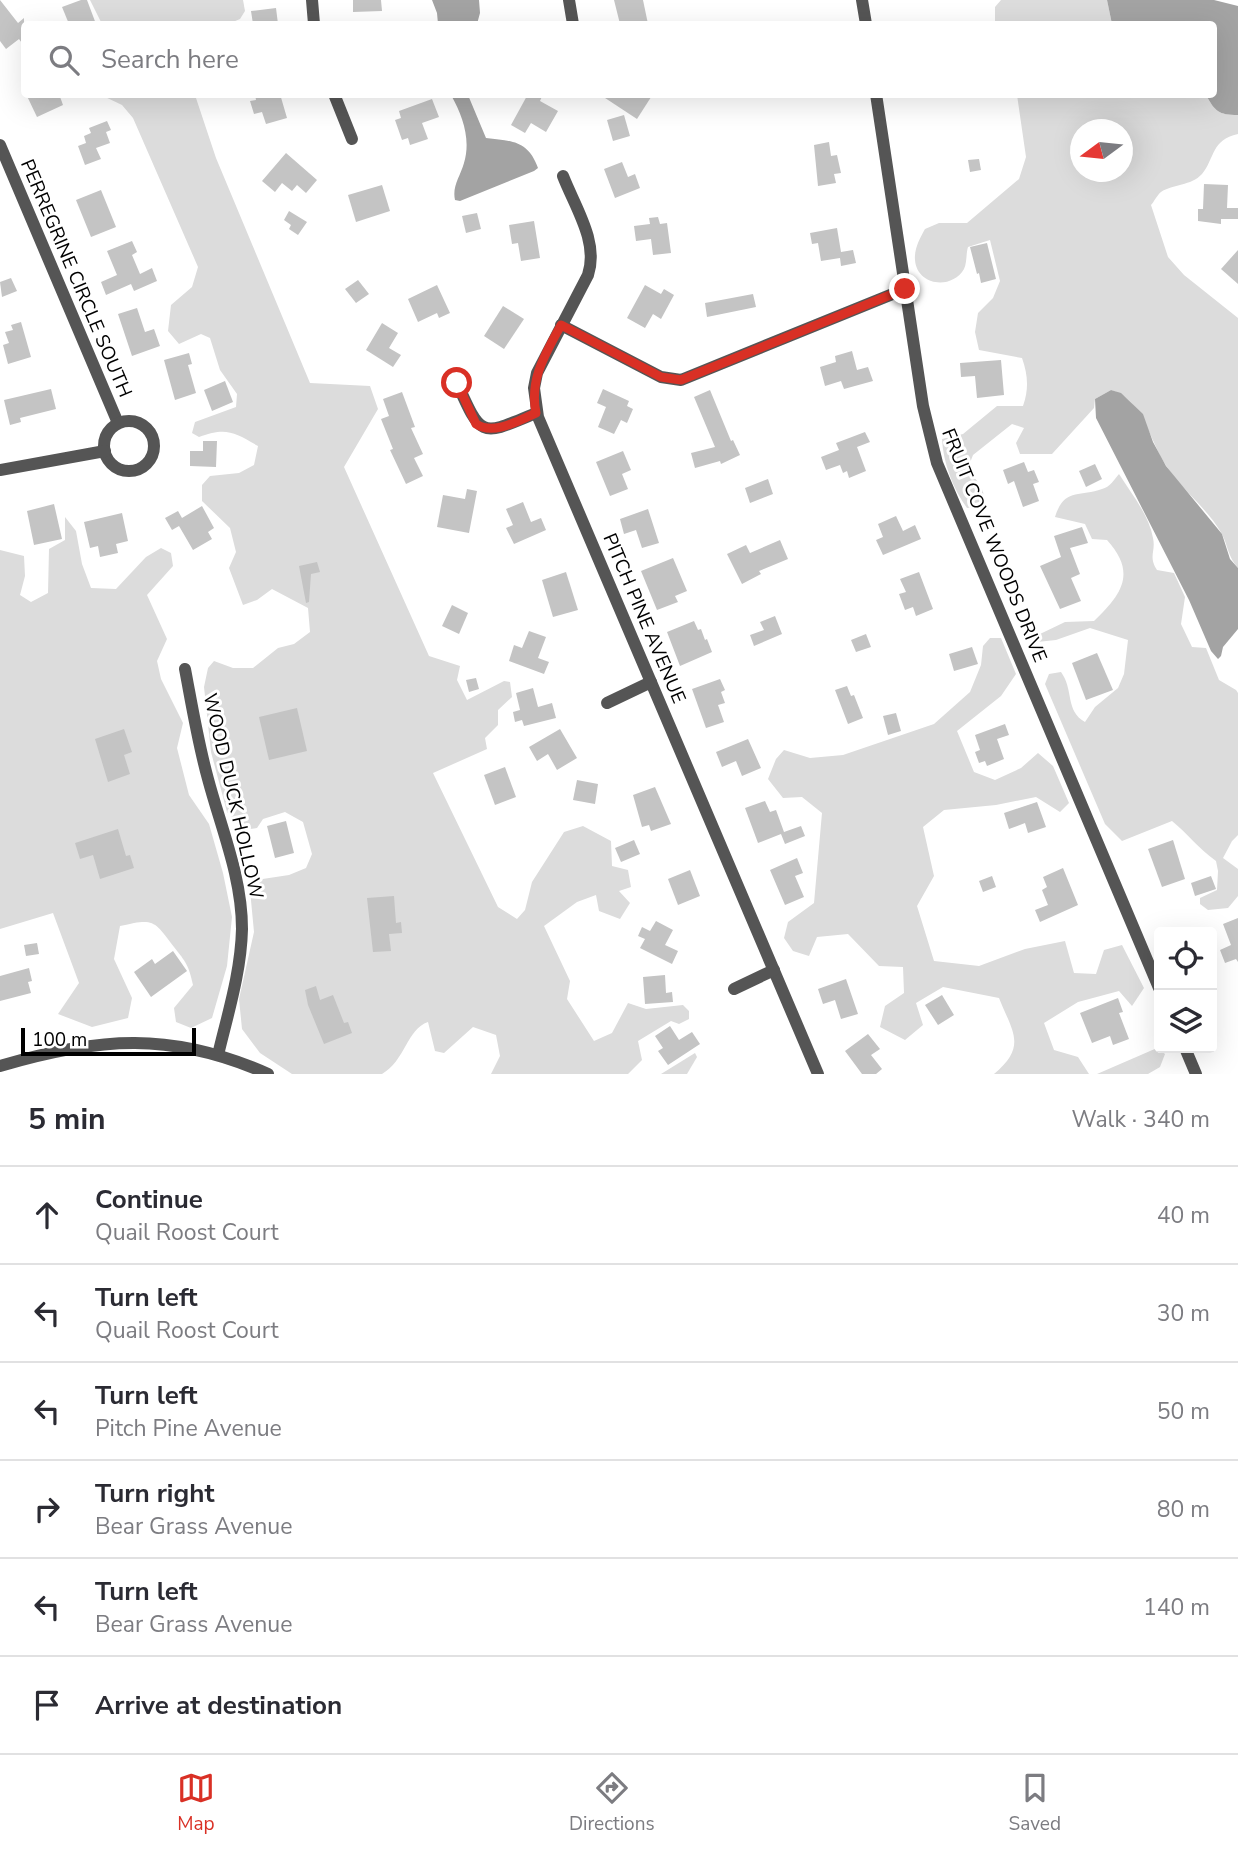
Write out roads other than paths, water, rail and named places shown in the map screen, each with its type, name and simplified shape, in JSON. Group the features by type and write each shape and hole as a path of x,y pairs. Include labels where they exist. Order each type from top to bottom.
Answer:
{"street":[{"path":"312,0 314,21"},
{"path":"569,0 572,21"},
{"path":"862,0 866,21"},
{"path":"336,98 352,139"},
{"name":"FRUIT COVE WOODS DRIVE","path":"877,98 923,406 937,463 1154,976"},
{"name":"PERREGRINE CIRCLE SOUTH","path":"0,145 118,423 134,421 141,424 147,429 153,442 146,465 134,470 125,471 112,464 105,451"},
{"name":"PITCH PINE AVENUE","path":"563,176 592,253 588,275 537,373 534,388 536,413 818,1074"},
{"path":"561,325 661,377 681,380 905,289"},
{"path":"457,383 472,418 482,427 495,429 536,413"},
{"path":"0,470 105,451 107,435 118,423"},
{"name":"WOOD DUCK HOLLOW","path":"185,669 201,751 236,873 241,906 241,950 218,1055"},
{"path":"607,703 651,682"},
{"path":"734,989 774,970"},
{"path":"0,1066 47,1052 104,1043 157,1043 184,1046 218,1055 268,1074"},
{"path":"1187,1053 1196,1074"}]}
